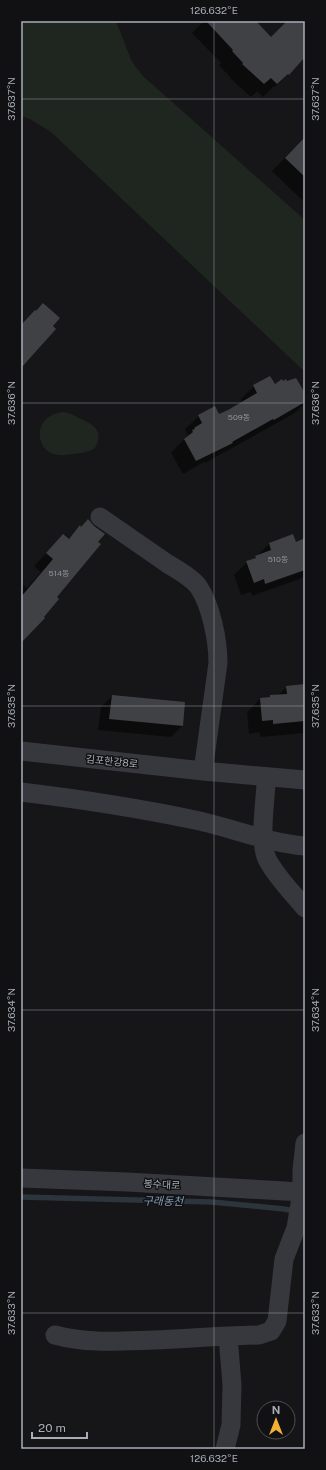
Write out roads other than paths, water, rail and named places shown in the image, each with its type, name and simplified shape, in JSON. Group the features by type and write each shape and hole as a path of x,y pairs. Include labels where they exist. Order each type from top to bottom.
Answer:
{"street":[{"path":"100,517 197,585 204,596 215,633 218,648 218,663 203,771"},
{"name":"김포한강8로","path":"21,751 203,771 305,780"},
{"name":"김포한강8로","path":"203,771 266,784 305,789"},
{"path":"266,784 263,838 266,857 282,881 305,908"},
{"path":"21,792 96,802 196,820 263,838 305,846"},
{"path":"55,1334 72,1339 92,1341 132,1341 259,1334 271,1331 277,1321 284,1259 296,1228 304,1192 302,1170 305,1143"},
{"name":"봉수대로","path":"21,1178 127,1182 304,1192"},
{"path":"225,1449 231,1425 232,1386 228,1336"}],"waterway":[{"name":"구래동천","path":"21,1197 212,1202 295,1211"}]}
